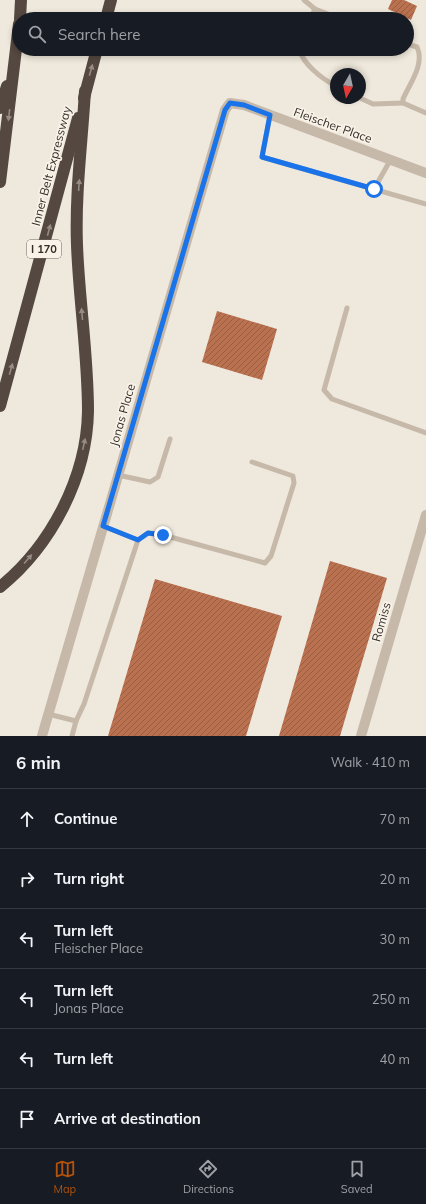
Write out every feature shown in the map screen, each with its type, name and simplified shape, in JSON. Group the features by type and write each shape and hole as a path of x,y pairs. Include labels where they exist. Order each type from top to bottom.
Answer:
{"highway":[{"path":"20,12 21,0"},
{"path":"108,12 111,0"},
{"path":"0,182 16,56"},
{"name":"Inner Belt Expressway","path":"0,406 95,56"},
{"path":"0,108 15,62"},
{"path":"0,587 35,551 58,516 75,479 85,437 88,412 87,371 77,243 85,91"}],"street":[{"name":"Fleischer Place","path":"230,103 244,105 426,173"},
{"name":"Jonas Place","path":"42,736 225,110 230,103"},
{"name":"Romiss","path":"361,736 426,515"}],"lane":[{"path":"304,0 315,9 323,12"},
{"path":"403,103 403,99 420,63 420,55 417,48 414,47"},
{"path":"301,56 325,80 330,83"},
{"path":"366,101 373,104 403,103 426,114"},
{"path":"270,115 262,157 426,204"},
{"path":"374,189 391,160"},
{"path":"347,308 324,390 332,399 426,433"},
{"path":"118,475 150,482 158,477 170,439"},
{"path":"72,736 138,540 148,533 163,535 265,563 271,556 294,483 293,476 252,462"},
{"path":"103,526 138,540"},
{"path":"48,714 76,721"}],"building":[{"path":"392,0 404,0 417,6 414,13 394,12 388,9"},
{"path":"217,311 277,329 262,380 202,362"},
{"path":"330,561 387,578 340,736 279,736"},
{"path":"155,579 282,616 246,736 108,736"}],"route":[{"path":"163,535 148,533 138,540 103,526 225,110 230,103 244,105 270,115 262,157 374,189"}]}
